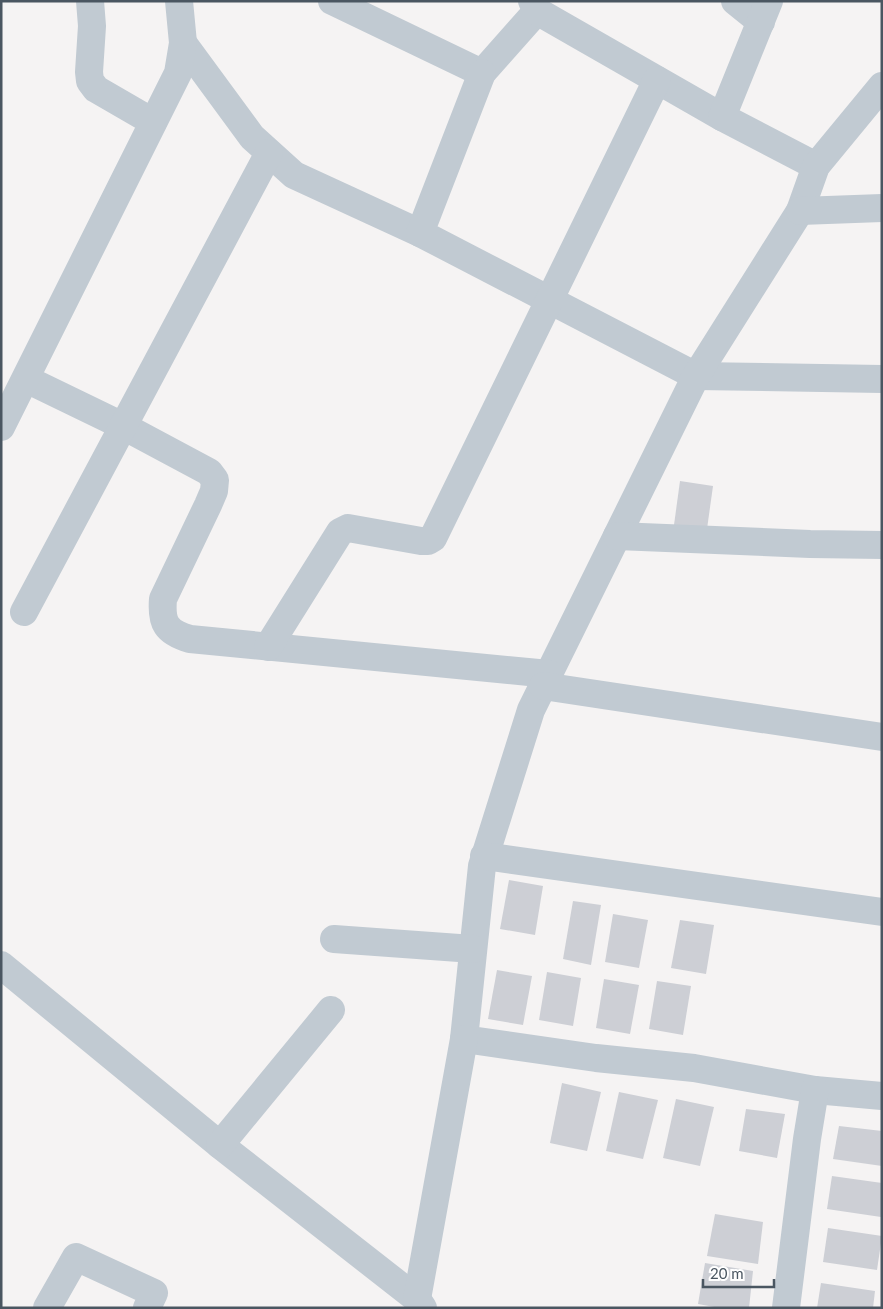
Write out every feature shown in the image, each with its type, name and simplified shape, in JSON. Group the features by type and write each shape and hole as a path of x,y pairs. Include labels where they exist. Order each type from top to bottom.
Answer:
{"street":[{"path":"90,1 92,26 90,81 96,89 153,122"},
{"path":"1,427 178,73 183,43 179,1"},
{"path":"332,1 482,73"},
{"path":"722,118 765,12 735,1"},
{"path":"420,233 482,73 534,6 722,118 816,166"},
{"path":"183,43 252,137 294,175 420,233 696,376 882,379"},
{"path":"268,647 340,532 348,528 358,528 421,541 433,538 657,80"},
{"path":"1,965 220,1146 420,1303 464,1039 482,866 531,710 696,376 800,211 816,166 882,86"},
{"path":"24,612 269,153"},
{"path":"800,211 882,208"},
{"path":"26,379 123,426 209,472 215,480 214,491 208,505 163,599 162,613 167,626 179,636 190,639 546,680 882,738"},
{"path":"617,536 882,545"},
{"path":"484,856 882,912"},
{"path":"334,939 473,949"},
{"path":"220,1146 330,1010"},
{"path":"464,1039 596,1058 694,1068 815,1090 882,1096"},
{"path":"786,1308 815,1090"},
{"path":"47,1308 76,1257 154,1293 147,1308"}],"building":[{"path":"680,481 713,486 707,529 674,525"},
{"path":"509,880 543,886 535,935 500,929"},
{"path":"573,901 601,905 591,965 563,959"},
{"path":"613,914 648,920 639,968 605,962"},
{"path":"680,920 714,925 706,974 671,968"},
{"path":"497,970 532,976 523,1025 488,1019"},
{"path":"547,972 581,978 573,1026 539,1020"},
{"path":"604,979 639,985 630,1034 596,1028"},
{"path":"657,981 691,986 683,1035 649,1029"},
{"path":"562,1083 601,1092 587,1151 550,1143"},
{"path":"619,1092 658,1100 643,1159 606,1151"},
{"path":"676,1099 714,1107 700,1166 663,1158"},
{"path":"746,1109 785,1114 777,1158 739,1151"},
{"path":"839,1126 882,1131 882,1166 833,1159"},
{"path":"832,1176 882,1183 881,1217 827,1209"},
{"path":"715,1214 763,1222 758,1264 707,1256"},
{"path":"828,1228 882,1236 877,1270 823,1262"},
{"path":"705,1263 753,1271 749,1308 720,1308 698,1304"},
{"path":"821,1283 875,1291 873,1308 817,1308"}]}
